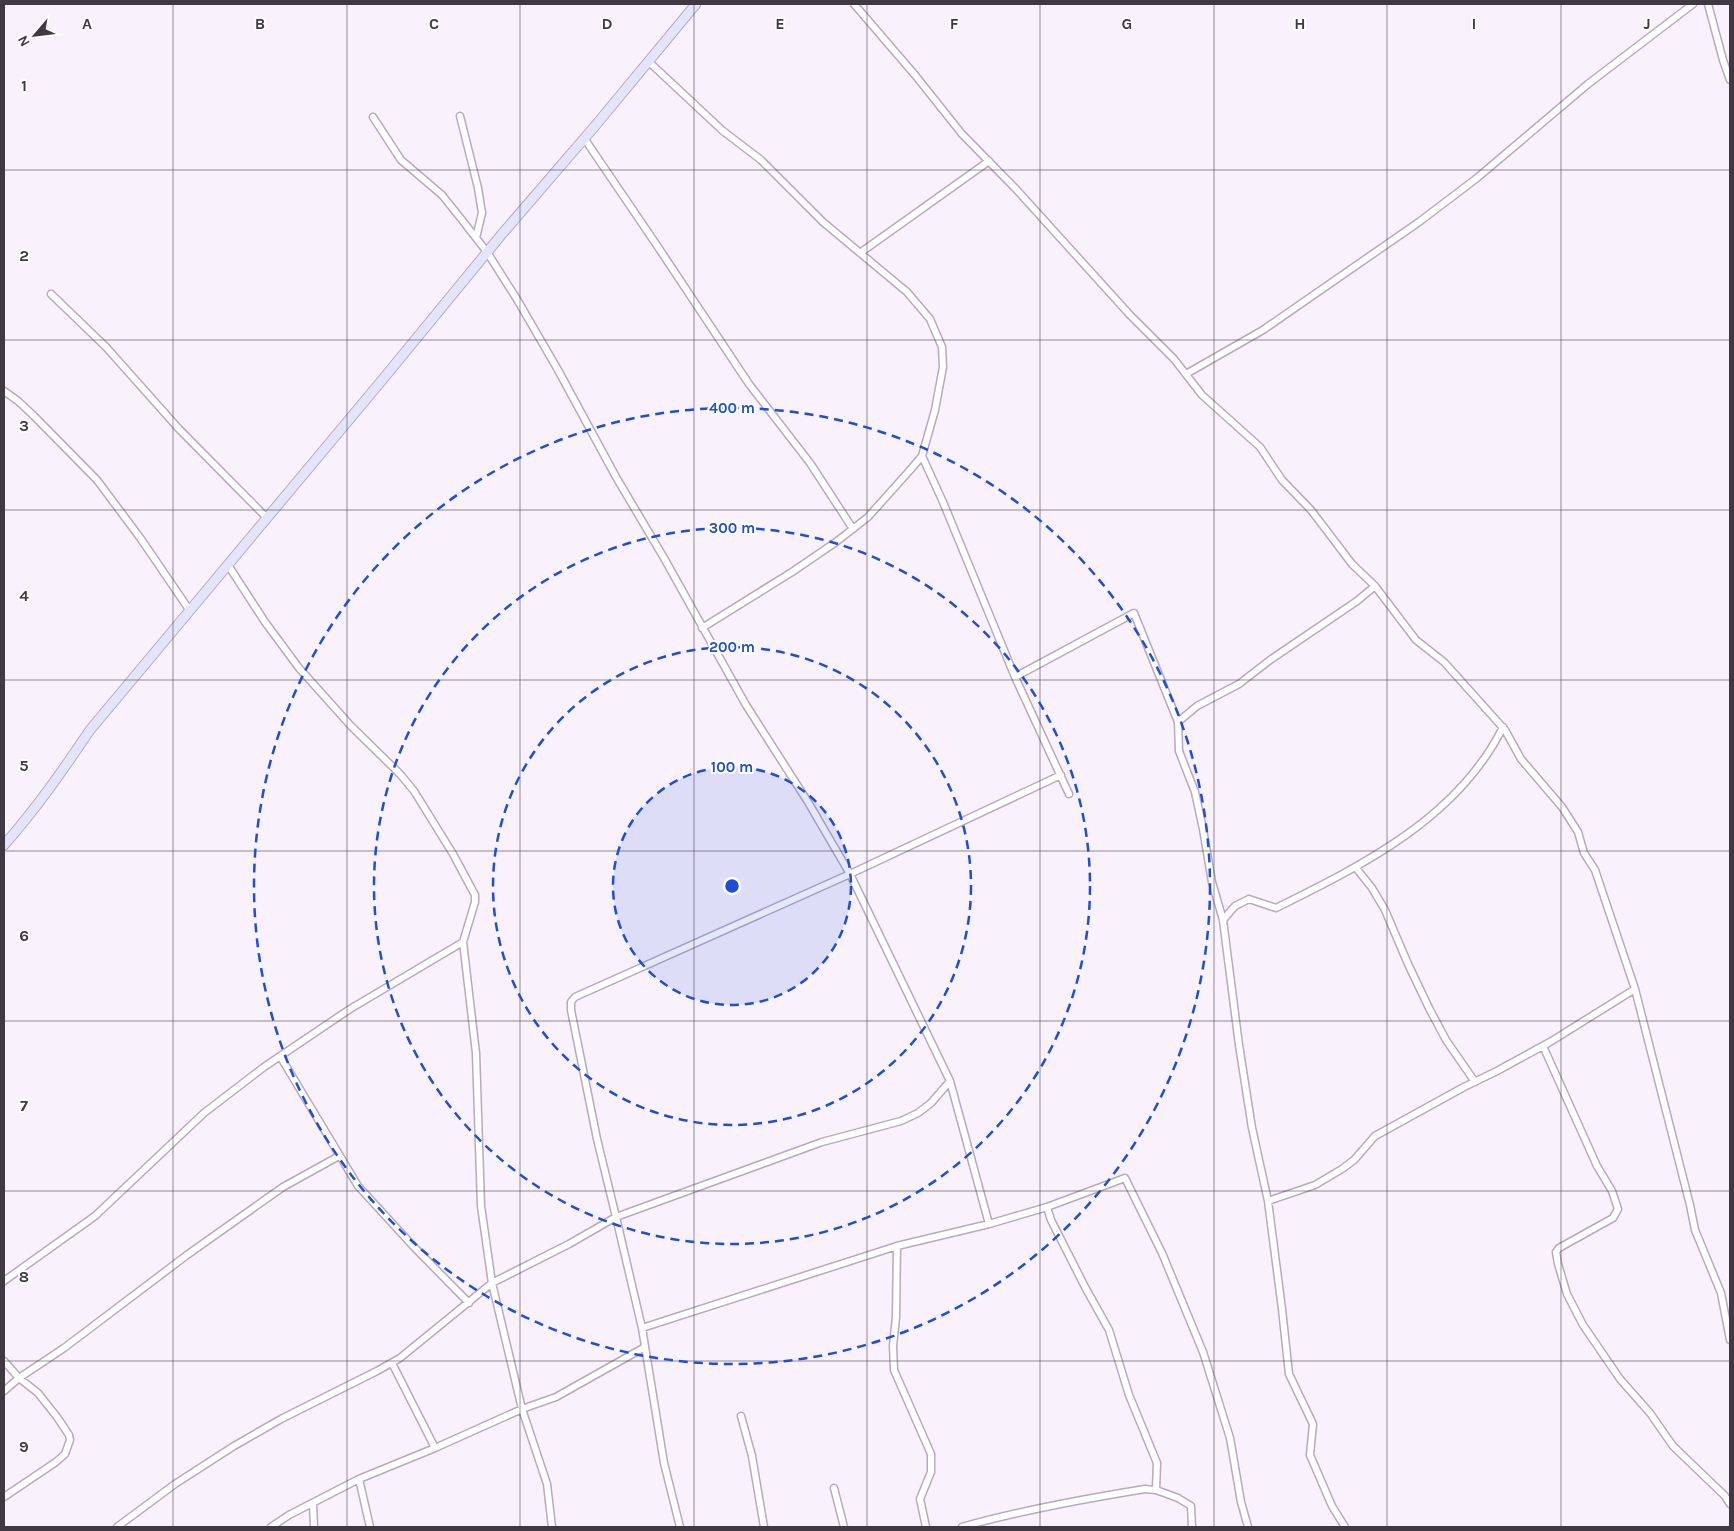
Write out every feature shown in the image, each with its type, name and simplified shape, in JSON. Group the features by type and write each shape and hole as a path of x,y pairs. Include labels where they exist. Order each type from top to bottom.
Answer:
{"street":[{"path":"4,845 49,791 90,730 487,252 696,4"},
{"path":"854,4 915,75 962,134 1186,374 1202,395 1260,447 1282,480 1311,510 1352,564 1375,586 1416,640 1444,662 1503,727 1521,759 1562,807 1578,832 1584,853 1595,870 1635,989 1695,1230 1721,1294 1730,1340"},
{"path":"1186,374 1263,330 1419,222 1477,178 1588,84 1693,4"},
{"path":"1708,4 1722,60 1730,80"},
{"path":"648,61 723,131 761,160 823,222 907,292 930,319 942,347 943,367 940,385 922,456 868,518 792,572 702,628"},
{"path":"460,116 478,188 482,213 476,238"},
{"path":"373,117 401,160 442,195 487,252 535,328 616,477 664,558 746,705 808,802 850,874 950,1080 989,1224"},
{"path":"584,138 749,384 810,463 853,529"},
{"path":"860,252 989,161"},
{"path":"51,294 106,347 185,435 267,518"},
{"path":"4,391 34,416 97,480 141,539 190,611"},
{"path":"922,456 943,502 1015,677 1069,794"},
{"path":"228,565 265,622 299,668 351,726 400,774 431,819 475,895 475,902 463,942 476,1053 481,1206 492,1283 522,1409 547,1484 552,1527"},
{"path":"1178,722 1197,706 1239,684 1270,660 1357,601 1375,586"},
{"path":"1015,677 1134,613 1178,722 1179,751 1195,792 1212,882 1223,920 1252,1128 1268,1201 1289,1374 1314,1424 1310,1455 1332,1506 1345,1527"},
{"path":"1223,920 1235,906 1249,899 1276,908 1356,868 1408,835 1446,802 1471,776 1492,749 1503,727"},
{"path":"680,1527 664,1463 642,1328 597,1139 571,1002 580,993 850,874 1061,775"},
{"path":"1356,868 1372,888 1385,910 1429,1008 1446,1040 1474,1082"},
{"path":"4,1281 95,1216 204,1113 280,1056 350,1009 463,942"},
{"path":"1268,1201 1316,1185 1342,1170 1354,1160 1375,1136 1543,1046 1635,989"},
{"path":"1543,1046 1597,1166 1612,1191 1618,1209 1613,1218 1558,1248 1556,1252 1558,1264 1567,1294 1583,1325 1620,1379 1650,1413 1673,1446 1725,1496 1730,1504"},
{"path":"280,1056 358,1186 469,1303"},
{"path":"117,1527 176,1484 234,1446 281,1419 392,1363 492,1283 569,1244 616,1217 822,1142 901,1121 918,1113 931,1103 950,1080"},
{"path":"4,1391 187,1255 283,1188 339,1156"},
{"path":"642,1328 897,1246 989,1224 1047,1206 1125,1178 1162,1253 1203,1352 1230,1438 1241,1502 1248,1527"},
{"path":"1047,1206 1051,1220 1109,1330 1129,1395 1157,1463 1156,1490"},
{"path":"897,1246 896,1317 893,1346 894,1370 931,1454 931,1472 920,1499 926,1527"},
{"path":"271,1527 359,1479 435,1448 522,1409 556,1397 645,1347"},
{"path":"4,1361 19,1378 38,1393 57,1417 69,1435 70,1440 65,1454 56,1462 4,1497"},
{"path":"392,1363 435,1448"},
{"path":"741,1416 752,1456 764,1527"},
{"path":"359,1479 370,1527"},
{"path":"834,1488 844,1527"},
{"path":"962,1527 1016,1512 1146,1489 1156,1490 1178,1498 1191,1506 1192,1527"},
{"path":"313,1503 314,1527"}]}
